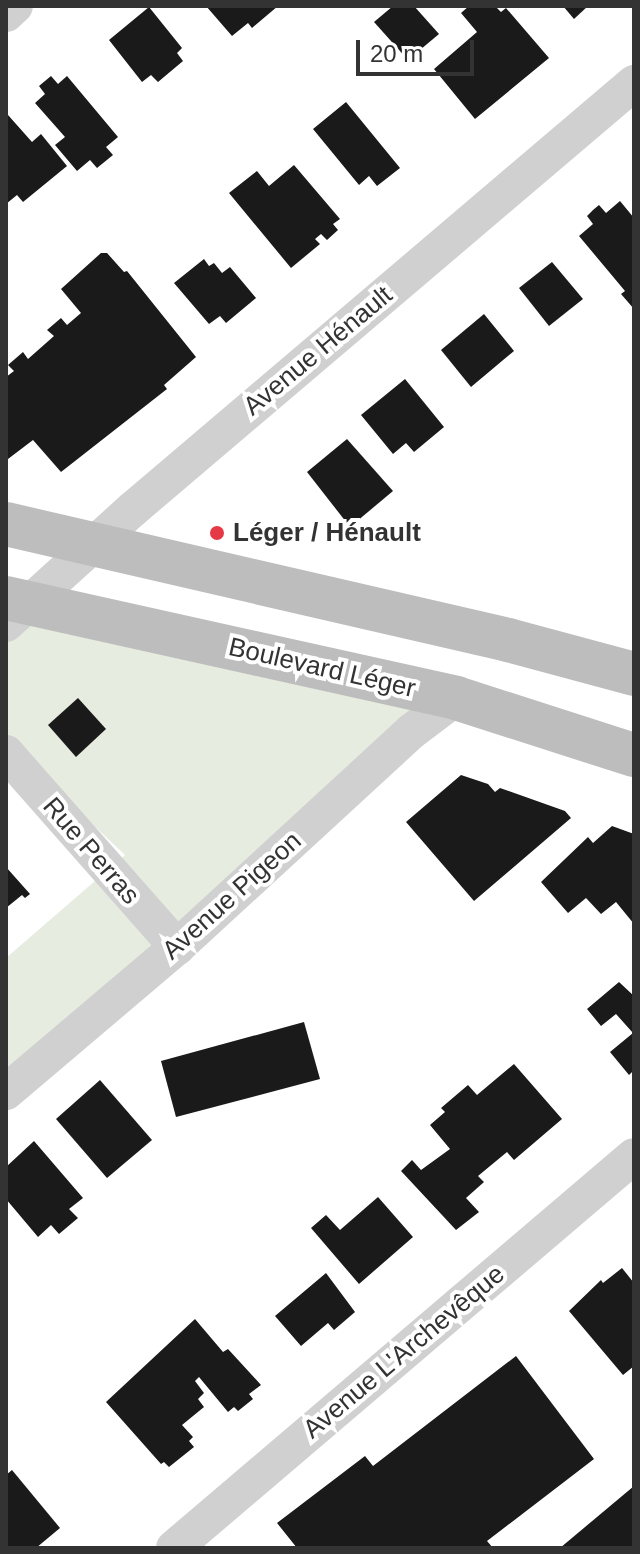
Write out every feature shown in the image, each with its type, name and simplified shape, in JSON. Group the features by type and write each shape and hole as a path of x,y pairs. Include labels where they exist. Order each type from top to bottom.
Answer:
{"main road":[{"path":"6,524 508,640 634,674"},
{"name":"Boulevard Léger","path":"14,608 456,698 634,755"}],"street":[{"path":"6,14 15,6"},
{"name":"Avenue Hénault","path":"14,608 634,83"},
{"name":"Avenue Pigeon","path":"6,1092 177,947 412,731 456,698"},
{"name":"Rue Perras","path":"6,753 177,947"},
{"name":"Avenue L'Archevêque","path":"174,1548 634,1156"}],"shaded area":[{"path":"30,603 456,698 6,1083 6,958 125,855 6,743 6,624"}],"building":[{"path":"206,6 278,6 252,28 248,23 232,36"},
{"path":"393,6 414,6 439,34 408,60 374,22"},
{"path":"469,6 495,6 501,12 506,8 549,58 475,119 434,69 477,32 461,13"},
{"path":"563,6 588,6 574,19"},
{"path":"149,7 182,48 177,53 183,61 158,82 151,75 142,82 109,40"},
{"path":"51,76 58,84 67,76 118,137 106,147 113,155 97,168 90,160 77,171 55,145 65,137 35,103 45,94 39,86"},
{"path":"346,102 400,168 377,186 369,176 359,185 313,129"},
{"path":"8,115 32,142 41,134 67,166 23,202 17,195 6,204"},
{"path":"294,165 340,219 333,224 338,230 327,240 321,234 315,239 320,244 291,268 229,193 257,171 269,186"},
{"path":"620,201 634,218 634,309 621,294 625,291 579,236 593,224 587,216 593,210 599,205 606,213"},
{"path":"101,253 107,253 124,272 127,271 196,357 164,385 167,389 61,472 33,440 8,459 6,377 14,371 8,365 23,352 28,359 54,336 47,330 61,318 67,325 81,313 61,289"},
{"path":"204,259 209,266 214,263 222,273 230,267 256,298 226,323 220,316 209,324 174,283"},
{"path":"552,262 583,299 549,326 519,288"},
{"path":"484,314 514,351 471,387 441,350"},
{"path":"405,379 444,427 414,452 406,443 393,454 361,415"},
{"path":"347,439 393,491 350,527 307,472"},
{"path":"78,698 106,729 76,757 48,725"},
{"path":"461,775 488,784 495,792 500,788 565,811 571,818 474,901 406,822"},
{"path":"612,826 634,834 634,924 616,902 601,914 586,898 568,913 541,882 588,837 593,843"},
{"path":"6,867 30,894 25,898 22,895 6,908"},
{"path":"619,982 634,996 634,1070 629,1075 610,1052 633,1033 616,1014 601,1026 587,1009"},
{"path":"304,1022 320,1079 176,1117 161,1061"},
{"path":"514,1064 562,1119 514,1160 507,1152 478,1176 484,1182 466,1198 479,1212 456,1230 401,1171 412,1160 421,1170 450,1149 430,1125 445,1112 441,1108 468,1085 477,1095"},
{"path":"100,1080 152,1140 107,1178 56,1119"},
{"path":"34,1141 83,1198 69,1209 78,1218 59,1234 51,1225 38,1237 6,1199 6,1167"},
{"path":"378,1197 413,1237 359,1284 311,1228 326,1215 340,1230"},
{"path":"622,1268 634,1283 634,1366 623,1375 569,1311 601,1280 603,1283"},
{"path":"326,1273 355,1312 334,1330 328,1323 301,1346 275,1316"},
{"path":"195,1319 223,1352 228,1349 261,1385 249,1394 253,1399 238,1411 234,1407 228,1412 199,1377 195,1381 204,1393 198,1399 204,1407 182,1425 193,1437 189,1441 194,1447 169,1467 164,1462 161,1464 106,1402"},
{"path":"516,1356 594,1459 487,1541 493,1548 297,1548 277,1523 365,1456 373,1466"},
{"path":"12,1470 60,1528 36,1548 6,1548 6,1475"},
{"path":"634,1486 634,1548 560,1548"}],"place":[{"name":"Léger / Hénault","path":"217,533"}]}
